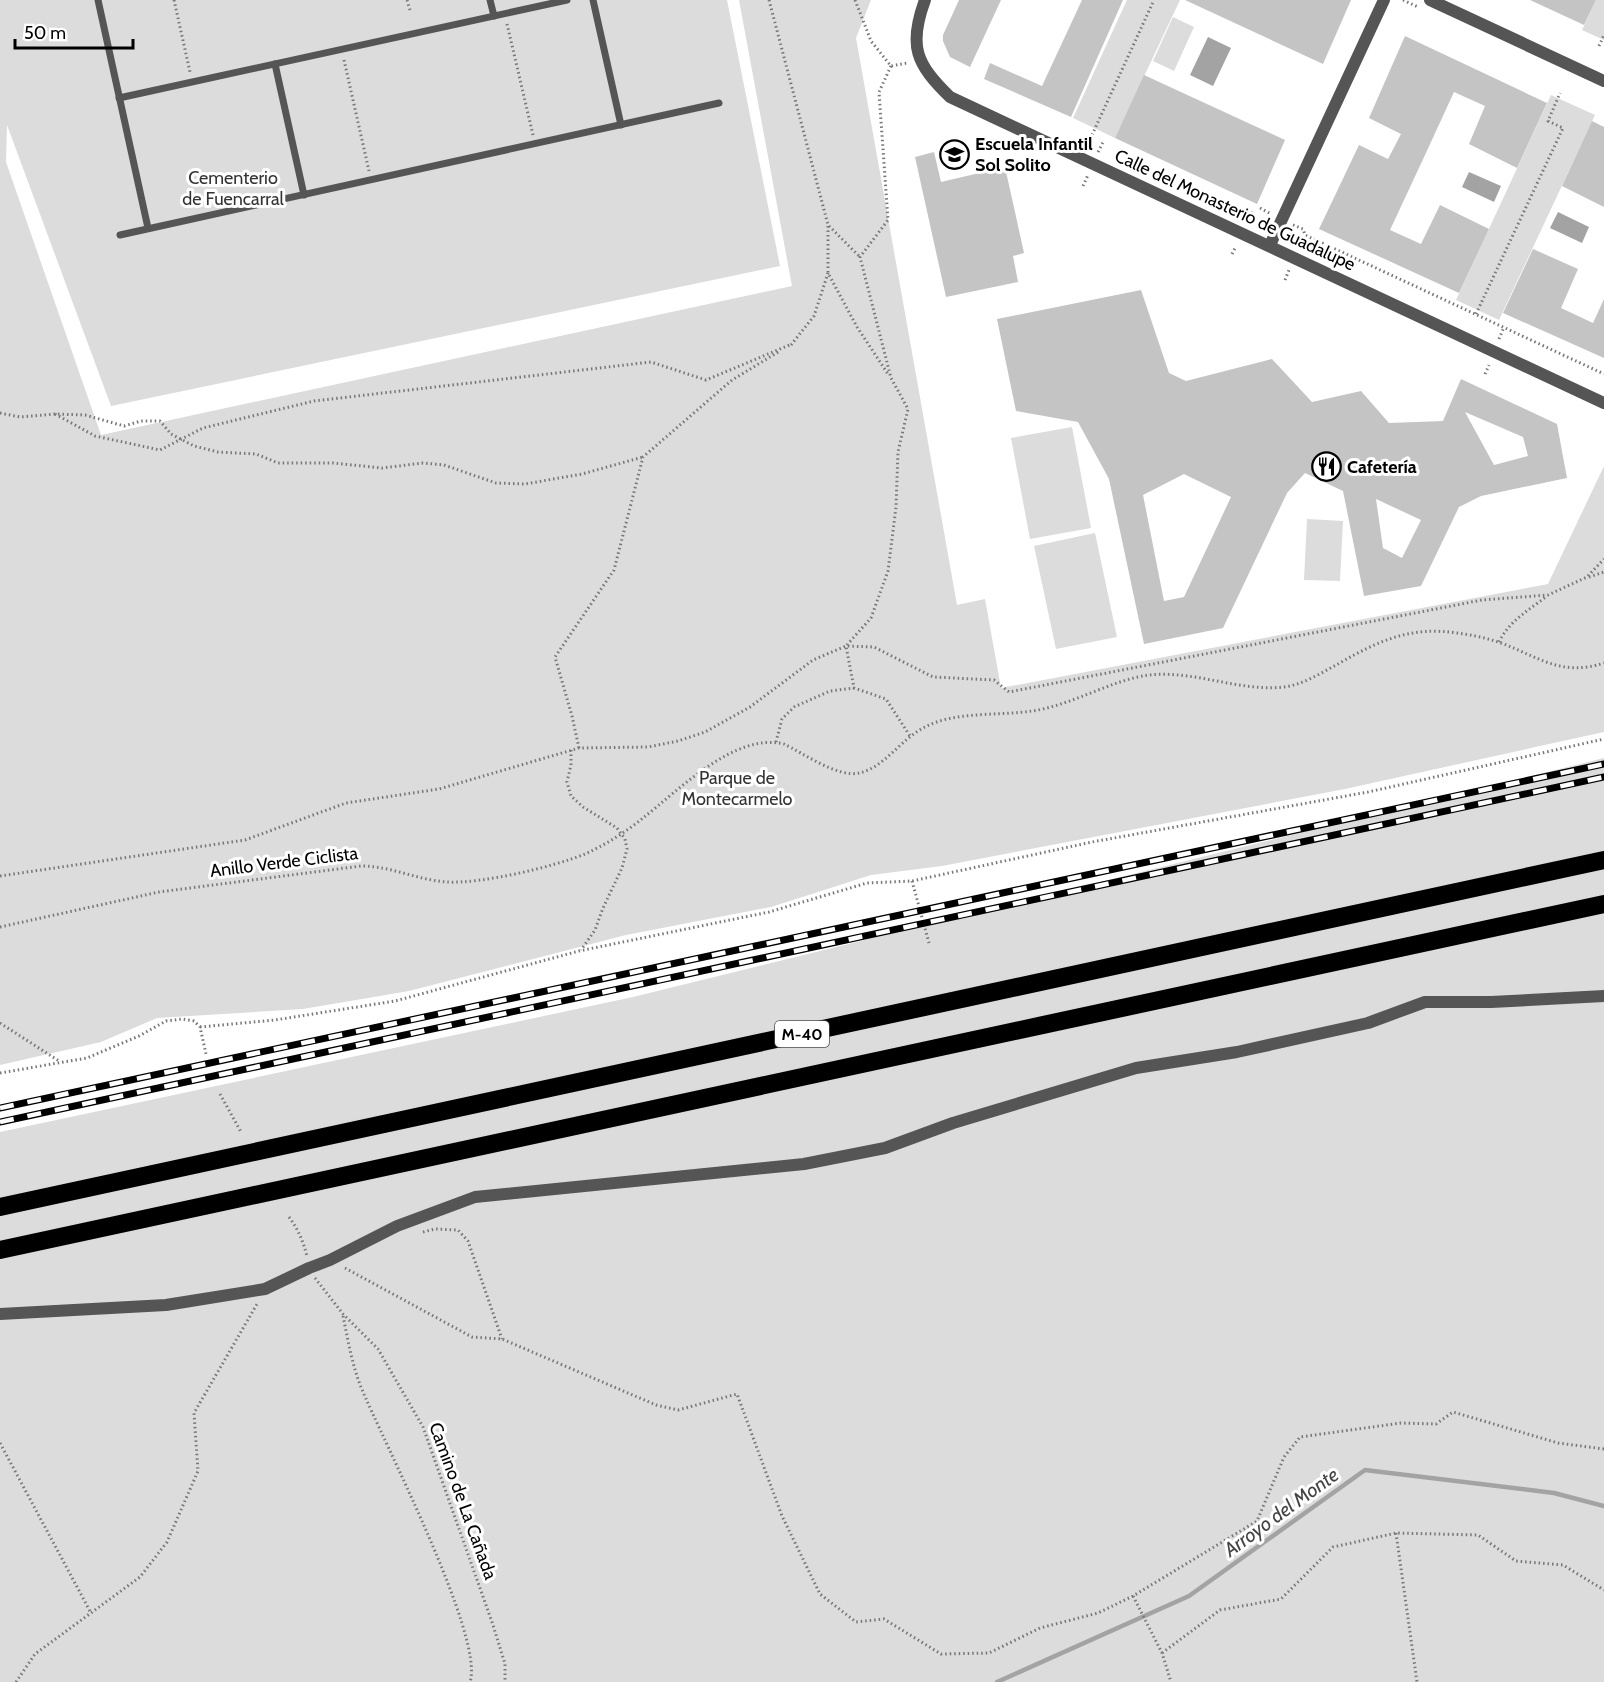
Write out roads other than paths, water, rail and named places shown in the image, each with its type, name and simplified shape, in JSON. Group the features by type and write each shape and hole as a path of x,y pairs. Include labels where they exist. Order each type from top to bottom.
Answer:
{"highway":[{"name":"M-40","path":"0,1207 1604,860"},
{"name":"M-40","path":"0,1250 1604,904"}],"street":[{"name":"Calle del Monasterio de Guadalupe","path":"925,0 918,18 915,39 920,59 932,79 950,97 1604,403"},
{"path":"1270,245 1384,0"},
{"path":"1430,0 1604,81"},
{"path":"0,1314 166,1305 265,1289 330,1260 397,1226 475,1197 804,1164 885,1148 953,1122 1136,1068 1237,1052 1368,1023 1425,1002 1491,1002 1604,996"}],"lane":[{"path":"98,0 148,228"},
{"path":"490,0 494,16"},
{"path":"119,98 567,0"},
{"path":"593,0 621,125"},
{"path":"275,64 304,195"},
{"path":"120,235 719,103"}],"waterway":[{"name":"Arroyo del Monte","path":"997,1682 1189,1596 1365,1470 1554,1493 1604,1506"}],"railway":[{"path":"0,1108 1604,764"},
{"path":"0,1122 1604,777"}],"place":[{"name":"Escuela Infantil Sol Solito","path":"954,154"},
{"name":"Cafetería","path":"1326,467"}],"park label":[{"name":"Cementerio de Fuencarral","path":"233,188"},
{"name":"Parque de Montecarmelo","path":"737,788"}]}
